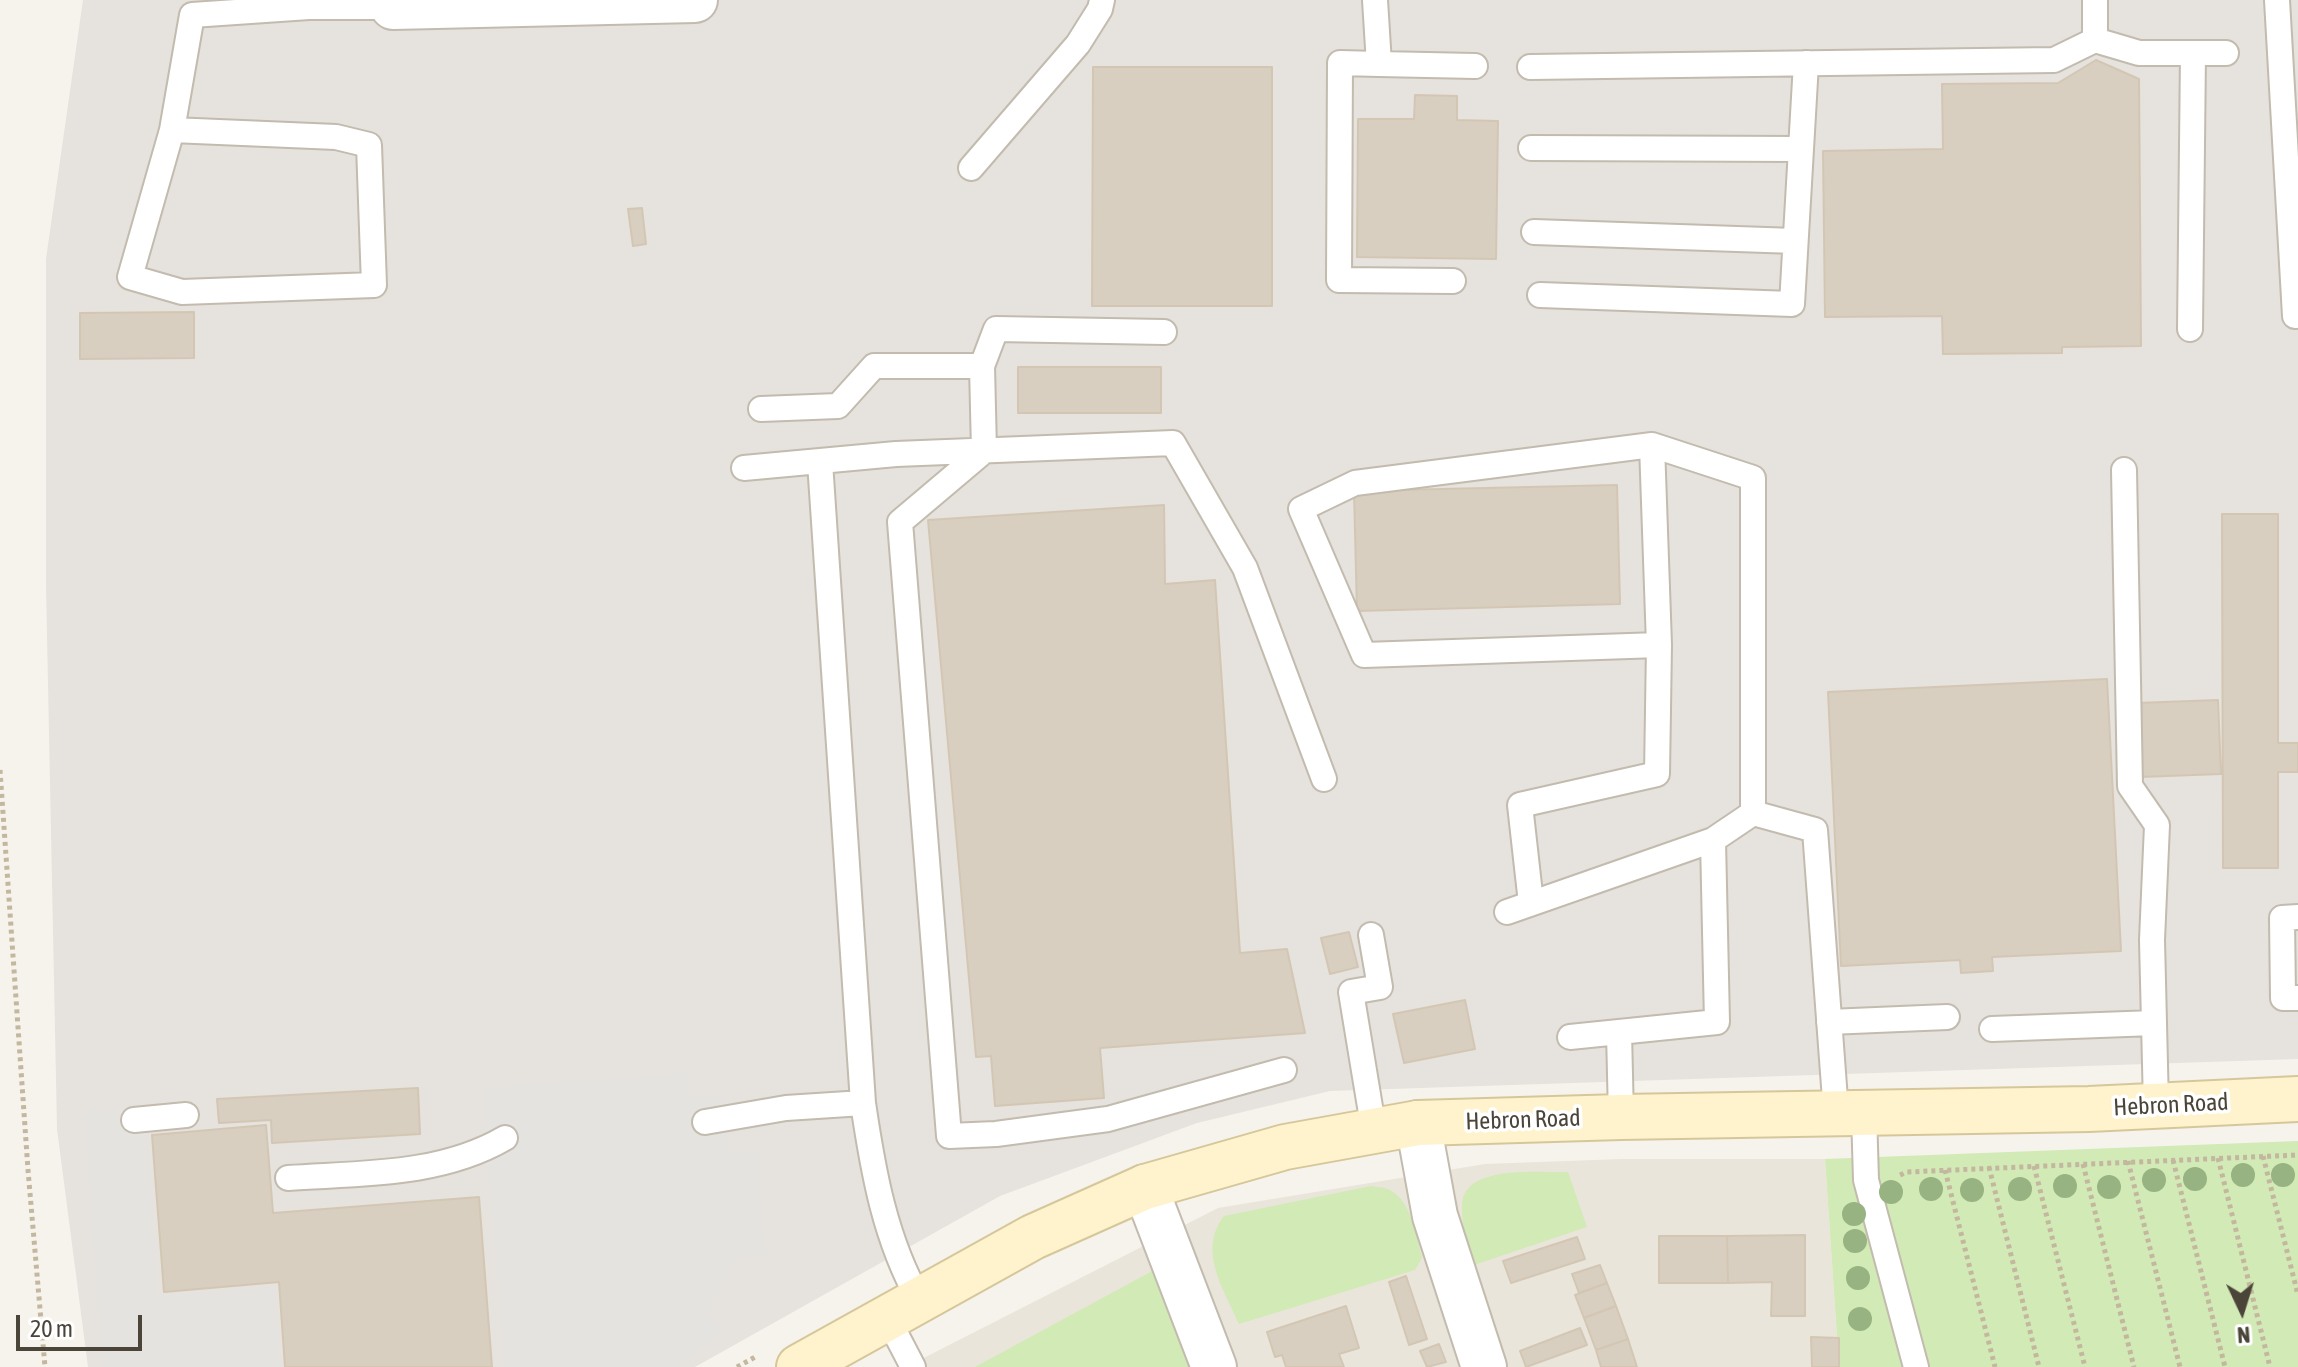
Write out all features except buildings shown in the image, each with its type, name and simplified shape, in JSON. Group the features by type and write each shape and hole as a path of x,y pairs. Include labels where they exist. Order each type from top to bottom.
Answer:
{"street":[{"path":"393,7 439,3 695,0"},
{"name":"Hebron Road","path":"799,1367 1033,1237 1145,1187 1285,1147 1418,1123 2156,1106 2298,1099"},
{"path":"1418,1123 1435,1216 1484,1367"},
{"path":"1145,1187 1214,1367"}],"lane":[{"path":"971,168 1078,44 1100,9 1102,0"},
{"path":"1375,0 1379,64"},
{"path":"2095,0 2095,40"},
{"path":"2277,0 2289,61 2295,316"},
{"path":"172,130 336,137 369,145 374,285 182,292 130,277 172,130 191,8 308,4 393,7"},
{"path":"1530,67 2054,60 2095,40 2139,53 2226,53"},
{"path":"2190,329 2193,53"},
{"path":"1453,281 1339,280 1340,63 1475,66"},
{"path":"1540,295 1792,304 1806,63"},
{"path":"1531,148 1801,149"},
{"path":"1534,232 1795,241"},
{"path":"984,451 982,366 996,329 1164,332"},
{"path":"761,409 838,406 874,366 982,366"},
{"path":"744,468 896,454 1173,443 1245,568 1324,779"},
{"path":"1531,903 1520,805 1657,774 1659,645 1652,445"},
{"path":"1659,645 1364,655 1301,509 1355,483 1652,445 1753,478 1753,813"},
{"path":"984,451 900,522 949,1136 996,1134 1108,1119 1284,1070"},
{"path":"820,462 863,1103 873,1171 906,1278 904,1310 913,1367"},
{"path":"2124,470 2130,786 2157,825 2152,940 2156,1106"},
{"path":"1507,912 1713,840 1753,813 1815,830 1829,1022 1866,1180 1916,1367"},
{"path":"1570,1037 1717,1022 1713,840"},
{"path":"2298,917 2282,918 2283,998 2298,998"},
{"path":"1371,935 1380,987 1351,992 1374,1131"},
{"path":"1829,1022 1947,1017"},
{"path":"1992,1029 2154,1023"},
{"path":"1619,1032 1621,1117"},
{"path":"705,1122 786,1108 863,1103"},
{"path":"134,1120 186,1115"},
{"path":"288,1178 423,1168 480,1153 505,1138"}],"path":[{"path":"0,770 45,1367"},
{"path":"1866,1180 1894,1178 1907,1172 1989,1167 2298,1155"},
{"path":"2263,1156 2298,1295"},
{"path":"2218,1158 2270,1367"},
{"path":"2173,1160 2225,1367"},
{"path":"2128,1161 2180,1367"},
{"path":"2083,1164 2134,1367"},
{"path":"2034,1166 2085,1367"},
{"path":"1989,1167 2039,1367"},
{"path":"1945,1170 1995,1367"}],"shaded area":[{"path":"83,0 2298,0 2298,1059 1330,1091 1197,1123 1000,1196 695,1367 88,1367 57,1129 46,585 46,259"},
{"path":"688,1073 690,1098 723,1096 727,1151 757,1150 766,1257 736,1259 719,1292 706,1308 724,1332 677,1367 504,1367 483,1088"},
{"path":"145,1108 158,1295 274,1287 281,1367 102,1367 85,1111"},
{"path":"1621,1159 1825,1159 1839,1367 906,1367 1218,1208 1485,1164"}],"green space":[{"path":"2298,1141 2298,1367 1839,1367 1825,1159"},
{"path":"1568,1172 1587,1227 1471,1266 1462,1203 1467,1191 1476,1182 1506,1173"},
{"path":"1371,1186 1390,1190 1408,1211 1422,1258 1415,1270 1239,1324 1221,1284 1213,1256 1216,1229 1224,1216"},
{"path":"1154,1270 1195,1367 975,1367"}]}
